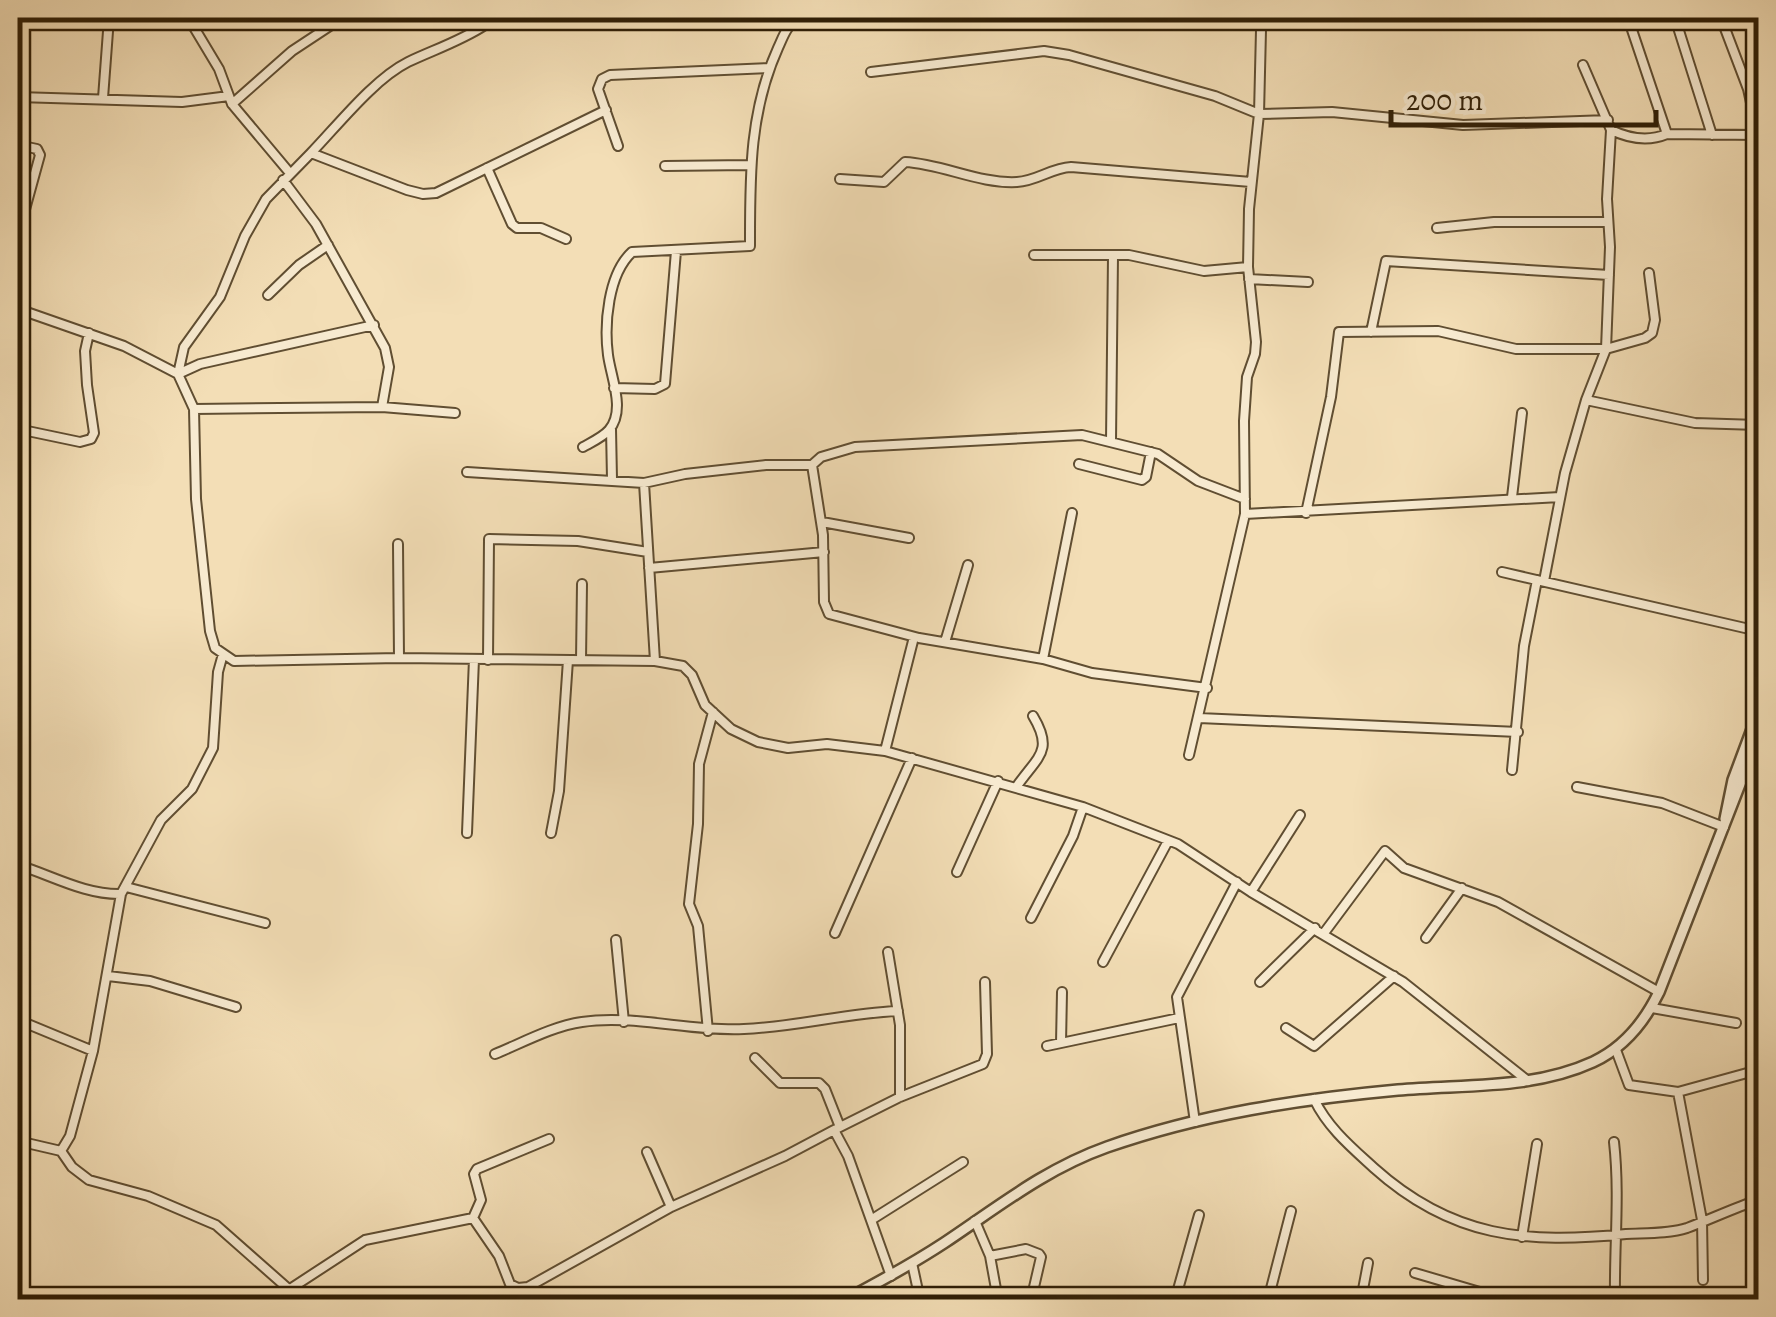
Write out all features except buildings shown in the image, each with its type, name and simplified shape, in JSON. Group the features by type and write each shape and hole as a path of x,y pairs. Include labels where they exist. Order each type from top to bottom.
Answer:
{"street":[{"path":"18,88 22,18"},
{"path":"104,98 109,18"},
{"path":"183,18 189,19 199,33 220,69 231,100 286,176 374,325 389,359 382,406"},
{"path":"18,97 231,100 292,51 342,18"},
{"path":"486,18 485,26 470,35 409,61 388,75 286,176 266,199 244,236 220,297 184,347 178,374 194,409 196,499 210,631 216,648 234,661 581,660 654,661 683,666 692,675 705,705 731,729 758,742 788,748 826,744 912,758 1083,807 1168,840 1394,976 1528,1081"},
{"path":"612,479 611,428 618,410 607,352 608,322 622,262 632,252 750,246 749,165 754,128 768,68 787,28 800,18"},
{"path":"1189,755 1245,514 1247,377 1256,354 1248,267 1251,182 1259,114 1258,18"},
{"path":"1628,18 1667,134"},
{"path":"1675,18 1712,135"},
{"path":"1583,65 1610,125 1622,136 1652,140 1667,134 1758,135 1748,89 1721,18"},
{"path":"872,72 1044,51 1214,96 1259,114 1332,112 1463,125 1610,125"},
{"path":"618,146 598,84 610,76 768,68"},
{"path":"311,152 323,160 423,194 436,193 606,110"},
{"path":"1512,770 1524,646 1586,400 1606,348 1610,125"},
{"path":"18,145 37,149 40,155 18,235"},
{"path":"840,179 884,182 906,162 1013,183 1034,179 1054,168 1071,167 1251,182"},
{"path":"665,166 749,165"},
{"path":"487,168 512,224 517,228 541,228 566,239"},
{"path":"1437,228 1494,222 1608,222"},
{"path":"268,295 299,265 328,245"},
{"path":"614,388 655,389 664,384 676,251"},
{"path":"1034,255 1129,255 1204,271 1248,267"},
{"path":"1111,442 1113,256"},
{"path":"1371,332 1386,261 1609,275"},
{"path":"1306,512 1331,397 1339,332 1438,332 1516,349 1606,348 1645,338 1652,332 1655,320 1649,272"},
{"path":"1250,278 1308,282"},
{"path":"18,309 124,346 178,374"},
{"path":"178,374 200,364 374,325"},
{"path":"18,430 80,442 91,439 94,432 85,351 89,334"},
{"path":"1586,400 1694,423 1758,425"},
{"path":"194,409 382,406 456,413"},
{"path":"1512,498 1522,414"},
{"path":"584,447 611,428"},
{"path":"467,472 512,478 644,483 685,474 812,464 821,457 855,447 1070,434 1166,457 1204,484 1245,498"},
{"path":"1080,464 1142,480 1151,452"},
{"path":"812,464 822,522 824,602 829,614 1092,673 1206,688"},
{"path":"644,483 654,661"},
{"path":"1245,514 1560,497"},
{"path":"1043,659 1072,513"},
{"path":"822,522 909,538"},
{"path":"488,660 489,540 578,541 648,552"},
{"path":"398,544 399,658"},
{"path":"649,568 824,552"},
{"path":"945,642 968,565"},
{"path":"1502,572 1758,631"},
{"path":"581,660 582,584"},
{"path":"885,752 914,636"},
{"path":"62,1151 70,1136 94,1051 123,890 161,820 192,789 213,748 218,672 223,654"},
{"path":"467,833 474,659"},
{"path":"551,833 559,791 568,660"},
{"path":"708,1031 698,926 689,904 698,824 698,764 713,712"},
{"path":"1724,827 1724,809 1758,713"},
{"path":"1017,786 1045,746 1045,736 1033,716"},
{"path":"1200,718 1518,732"},
{"path":"845,1300 891,1276 1034,1180 1070,1161 1195,1122 1314,1100 1528,1081 1565,1073 1616,1050 1652,1008 1758,738"},
{"path":"835,933 912,758"},
{"path":"957,872 998,781"},
{"path":"1577,787 1662,803 1724,827"},
{"path":"1031,918 1073,836 1083,807"},
{"path":"1251,892 1300,814"},
{"path":"1103,962 1168,840"},
{"path":"1260,982 1319,930 1386,850 1404,868 1498,902 1659,992"},
{"path":"18,865 108,894 123,890 265,923"},
{"path":"1195,1122 1179,1018 1179,990 1237,882"},
{"path":"1426,938 1462,888"},
{"path":"616,940 624,1022"},
{"path":"888,952 898,1011 900,1096"},
{"path":"108,976 150,981 236,1007"},
{"path":"1286,1028 1314,1046 1394,976"},
{"path":"473,1218 499,1256 510,1284 528,1287 671,1208 785,1156 900,1096 983,1064 987,1054 985,982"},
{"path":"1062,992 1062,1043"},
{"path":"1652,1008 1736,1023"},
{"path":"495,1054 578,1022 624,1022 708,1031 774,1028 865,1012 898,1011"},
{"path":"1046,1046 1179,1018"},
{"path":"18,1020 94,1051"},
{"path":"1616,1050 1628,1085 1678,1092 1758,1070"},
{"path":"755,1058 780,1083 819,1084 825,1089 891,1276"},
{"path":"1678,1092 1702,1220 1703,1280"},
{"path":"1314,1100 1340,1138 1397,1189 1483,1232 1569,1240 1685,1229 1758,1200"},
{"path":"473,1218 481,1200 474,1174 477,1169 550,1139"},
{"path":"18,1141 62,1151 89,1180 148,1196 216,1226 301,1300"},
{"path":"1614,1142 1618,1204 1615,1300"},
{"path":"1522,1237 1537,1144"},
{"path":"648,1152 671,1208"},
{"path":"871,1220 963,1162"},
{"path":"1268,1300 1291,1212"},
{"path":"1175,1300 1199,1215"},
{"path":"290,1289 365,1240 473,1218"},
{"path":"974,1221 990,1256 996,1290"},
{"path":"990,1256 1026,1249 1039,1254 1031,1300"},
{"path":"912,1263 920,1300"},
{"path":"1361,1300 1368,1263"},
{"path":"1415,1273 1507,1300"}]}
